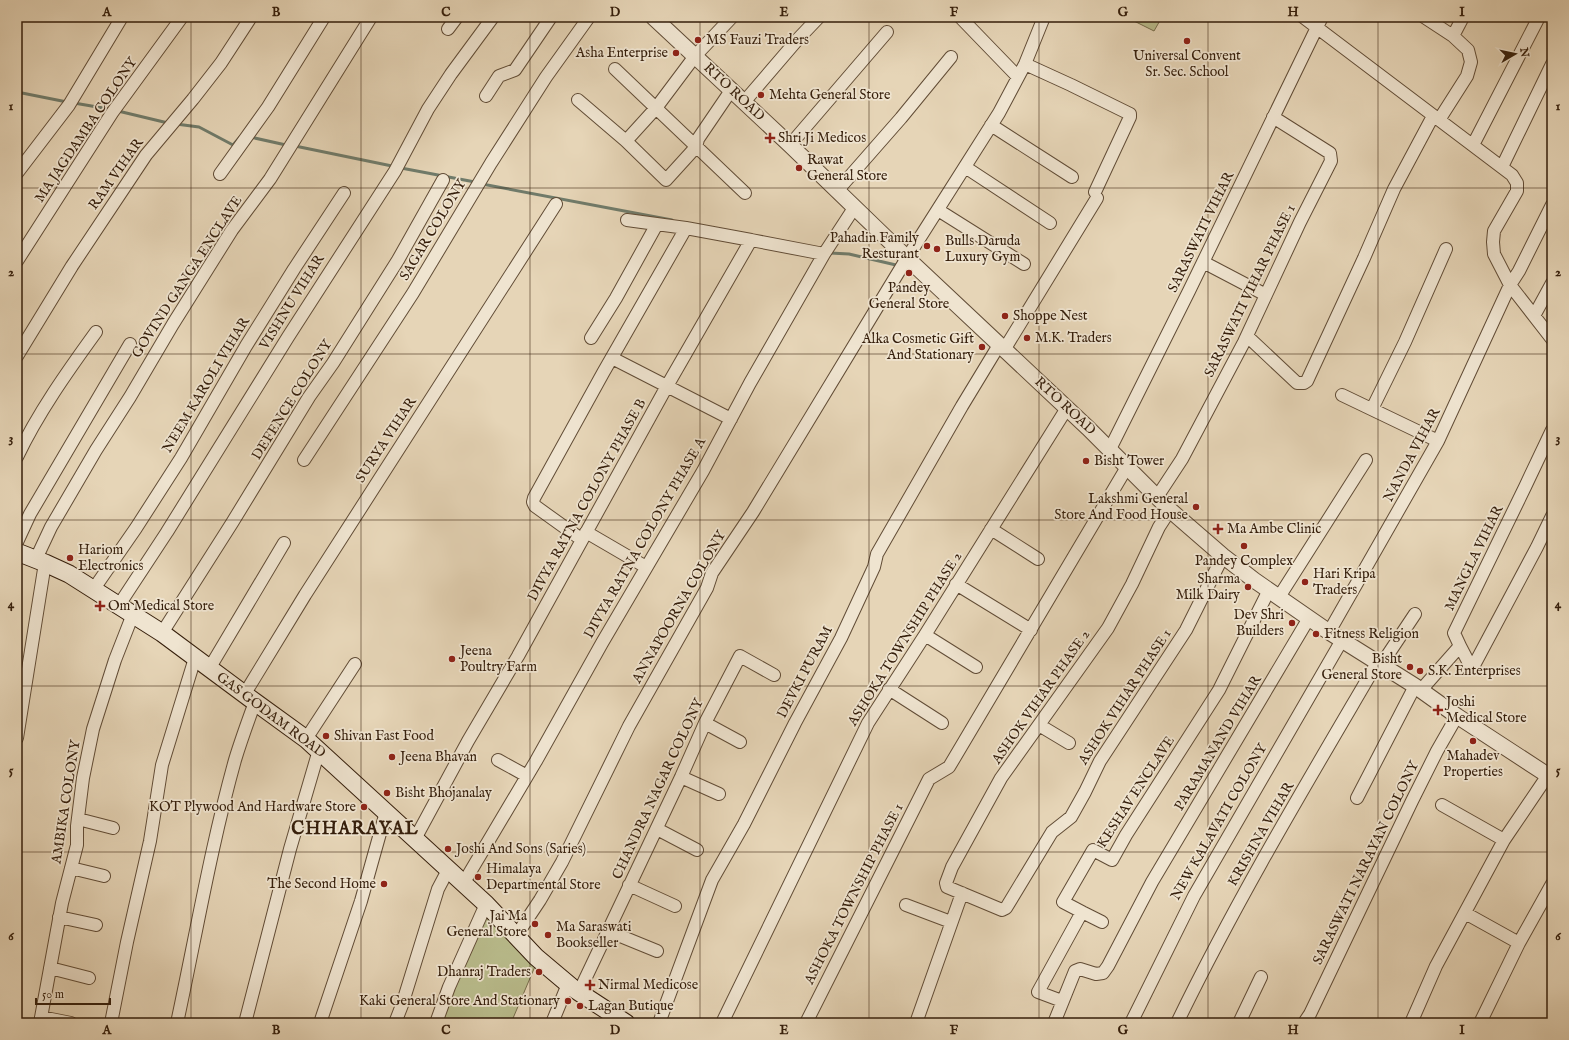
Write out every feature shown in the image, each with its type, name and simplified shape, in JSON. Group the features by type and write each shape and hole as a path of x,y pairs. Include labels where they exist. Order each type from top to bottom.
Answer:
{"main road":[{"name":"GAS GODAM ROAD","path":"17,552 69,574 133,614 162,633 312,744 486,904 536,957 574,988 626,1023"}],"street":[{"path":"17,173 69,105 122,17"},
{"name":"MA JAGDAMBA COLONY","path":"17,261 112,113 182,17"},
{"name":"RAM VIHAR","path":"17,356 72,266 146,155 221,63 251,17"},
{"path":"220,174 268,107 324,17"},
{"name":"GOVIND GANGA ENCLAVE","path":"17,738 41,561 51,527 173,324 232,230 270,179 372,17"},
{"path":"448,29 457,17"},
{"name":"VISHNU VIHAR","path":"119,605 167,532 288,337 395,171 428,110 451,74 493,17"},
{"path":"486,96 499,76 514,70 551,17"},
{"name":"SAGAR COLONY","path":"304,460 413,293 491,163 546,77 589,17"},
{"name":"RTO ROAD","path":"653,17 732,89 854,208 1110,449 1170,510 1223,556 1274,594 1335,636 1418,688 1550,776"},
{"path":"626,141 656,108 695,56 732,17"},
{"path":"744,102 819,17"},
{"path":"960,17 1018,78"},
{"name":"ANNAPOORNA COLONY","path":"516,936 540,900 562,862 629,726 698,605 712,573 753,512 907,258 991,125 1025,64 1044,17"},
{"path":"1303,17 1320,22 1436,118 1512,175 1517,182 1517,191 1494,231 1494,254 1510,285 1552,339"},
{"path":"1247,336 1297,382 1304,383 1307,381 1394,189 1436,118 1466,76 1472,62 1468,50 1452,36 1424,17"},
{"path":"1452,36 1463,17"},
{"path":"1473,145 1539,17"},
{"name":"SARASWATI VIHAR","path":"1110,449 1320,22"},
{"path":"790,145 887,32"},
{"path":"837,191 901,118 951,57"},
{"name":"DEVKI PURAM","path":"659,1023 712,880 744,824 795,723 841,638 874,567 878,554 962,406 1002,347 1096,195 1130,117 1130,114 1025,64"},
{"path":"1502,167 1552,64"},
{"path":"615,69 745,193"},
{"path":"578,100 626,141 666,180 696,147 698,138 732,89"},
{"name":"SARASWATI VIHAR PHASE 1","path":"1157,497 1182,459 1247,336 1331,161 1330,153 1273,117"},
{"path":"991,125 1072,177"},
{"path":"965,167 1050,223"},
{"name":"DEFENCE COLONY","path":"162,633 232,523 309,397 333,363 398,260 443,180"},
{"name":"NEEM KAROLI VIHAR","path":"93,590 136,528 181,458 246,346 294,269 344,194"},
{"name":"SURYA VIHAR","path":"177,1023 196,939 212,854 250,698 305,595 556,204"},
{"name":"NANDA VIHAR","path":"1335,636 1438,441 1510,285 1520,271 1552,204"},
{"name":"DIVYA RATNA COLONY PHASE A","path":"463,884 527,776 824,254 854,208"},
{"path":"938,210 1024,264"},
{"path":"627,220 686,228 824,254"},
{"path":"591,338 616,298 657,224"},
{"path":"646,567 542,512 533,502 612,358 686,228"},
{"name":"DIVYA RATNA COLONY PHASE B","path":"415,839 468,741 518,656 667,386 751,240"},
{"path":"1372,409 1405,342 1446,248"},
{"path":"1203,262 1266,295"},
{"path":"1534,316 1552,283"},
{"path":"17,457 24,442 62,379 96,332"},
{"path":"17,542 30,514 130,344"},
{"path":"612,358 731,419"},
{"path":"1342,395 1438,441"},
{"name":"ASHOKA TOWNSHIP PHASE 2","path":"722,1023 868,723 1067,408"},
{"name":"MANGLA VIHAR","path":"1460,646 1454,633 1552,430"},
{"path":"1274,594 1366,460"},
{"path":"956,584 1031,630 1127,467"},
{"name":"ASHOK VIHAR PHASE 2","path":"962,893 945,885 952,867 1001,778 1108,628 1132,584 1159,527 1170,510"},
{"path":"1357,798 1418,688 1460,646 1472,669 1552,516"},
{"path":"991,529 1038,559"},
{"path":"209,668 284,543"},
{"name":"ASHOK VIHAR PHASE 1","path":"962,893 1002,910 1006,908 1052,832 1071,817 1100,761 1186,630 1223,556"},
{"name":"KESHAV ENCLAVE","path":"1082,912 1063,902 1089,856 1093,850 1112,860 1126,835 1219,690 1274,594"},
{"name":"AMBIKA COLONY","path":"40,1020 59,918 77,845 78,819 83,778 93,728 115,660 133,614"},
{"name":"KRISHNA VIHAR","path":"1177,1023 1210,957 1247,889 1379,664 1415,614"},
{"name":"PARAMANAND VIHAR","path":"1062,1001 1075,971 1080,969 1096,974 1103,973 1108,966 1152,882 1309,618"},
{"name":"ASHOKA TOWNSHIP PHASE 1","path":"806,1023 928,779 949,767 1031,630"},
{"path":"925,635 976,667"},
{"name":"NEW KALAVATI COLONY","path":"1131,1023 1194,896 1335,636"},
{"name":"CHANDRA NAGAR COLONY","path":"552,1023 608,931 657,829 705,723 740,656 774,675"},
{"path":"112,1023 127,942 150,841 162,765 195,658"},
{"path":"246,1023 290,848 312,744 355,664"},
{"path":"889,689 942,723"},
{"name":"SARASWATI NARAYAN COLONY","path":"1304,1023 1310,1014 1437,751 1458,716"},
{"path":"705,723 740,742"},
{"path":"1039,725 1069,743"},
{"path":"498,760 527,776"},
{"path":"1411,1023 1436,966 1504,840 1550,776"},
{"path":"681,777 719,794"},
{"path":"1442,805 1504,840"},
{"path":"320,1023 361,901 386,812"},
{"path":"78,819 113,828"},
{"path":"657,829 697,850"},
{"path":"71,868 104,876"},
{"path":"395,1023 438,889 448,870"},
{"path":"1480,1023 1519,943 1552,884"},
{"path":"629,885 675,906"},
{"path":"916,1023 962,893"},
{"path":"436,1023 449,987 486,904"},
{"path":"906,905 951,922"},
{"path":"1054,1023 1062,1001 1039,993 1039,990 1082,912 1102,922"},
{"path":"1465,913 1519,943"},
{"path":"59,918 96,925"},
{"path":"608,931 657,951"},
{"path":"50,968 89,978"},
{"path":"1239,1023 1261,977"},
{"path":"40,1020 71,1023"}],"green space":[{"path":"1126,17 1162,17 1154,31"},
{"path":"486,913 536,964 511,1023 440,1023"}],"waterway":[{"path":"17,92 67,102"},
{"path":"74,103 109,109"},
{"path":"118,111 168,123"},
{"path":"176,124 199,127 233,145 240,137"},
{"path":"250,137 286,145"},
{"path":"295,146 392,166"},
{"path":"401,168 475,182"},
{"path":"482,184 672,220"},
{"path":"830,253 849,254 896,265"}],"place":[{"name":"MS Fauzi Traders","path":"698,40"},
{"name":"Universal Convent Sr. Sec. School","path":"1187,41"},
{"name":"Asha Enterprise","path":"676,53"},
{"name":"Mehta General Store","path":"761,95"},
{"name":"Shri Ji Medicos","path":"770,138"},
{"name":"Rawat General Store","path":"799,168"},
{"name":"Pahadin Family Resturant","path":"927,246"},
{"name":"Bulls Daruda Luxury Gym","path":"937,249"},
{"name":"Pandey General Store","path":"909,273"},
{"name":"Shoppe Nest","path":"1005,316"},
{"name":"M.K. Traders","path":"1027,338"},
{"name":"Alka Cosmetic Gift And Stationary","path":"982,347"},
{"name":"Bisht Tower","path":"1086,461"},
{"name":"Lakshmi General Store And Food House","path":"1196,507"},
{"name":"Ma Ambe Clinic","path":"1218,529"},
{"name":"Pandey Complex","path":"1244,546"},
{"name":"Hariom Electronics","path":"70,558"},
{"name":"Hari Kripa Traders","path":"1305,582"},
{"name":"Sharma Milk Dairy","path":"1248,587"},
{"name":"Om Medical Store","path":"100,606"},
{"name":"Dev Shri Builders","path":"1292,623"},
{"name":"Fitness Religion","path":"1316,634"},
{"name":"Jeena Poultry Farm","path":"452,659"},
{"name":"Bisht General Store","path":"1410,667"},
{"name":"S.K. Enterprises","path":"1420,671"},
{"name":"Joshi Medical Store","path":"1438,710"},
{"name":"Shivan Fast Food","path":"326,736"},
{"name":"Mahadev Properties","path":"1473,741"},
{"name":"Jeena Bhavan","path":"392,757"},
{"name":"Bisht Bhojanalay","path":"387,793"},
{"name":"KOT Plywood And Hardware Store","path":"364,807"},
{"name":"Joshi And Sons (Saries)","path":"448,849"},
{"name":"Himalaya Departmental Store","path":"478,877"},
{"name":"The Second Home","path":"384,884"},
{"name":"Jai Ma General Store","path":"535,924"},
{"name":"Ma Saraswati Bookseller","path":"548,935"},
{"name":"Dhanraj Traders","path":"539,972"},
{"name":"Nirmal Medicose","path":"590,985"},
{"name":"Kaki General Store And Stationary","path":"568,1001"},
{"name":"Lagan Butique","path":"580,1006"}],"district":[{"name":"CHHARAYAL","path":"355,829"}]}
